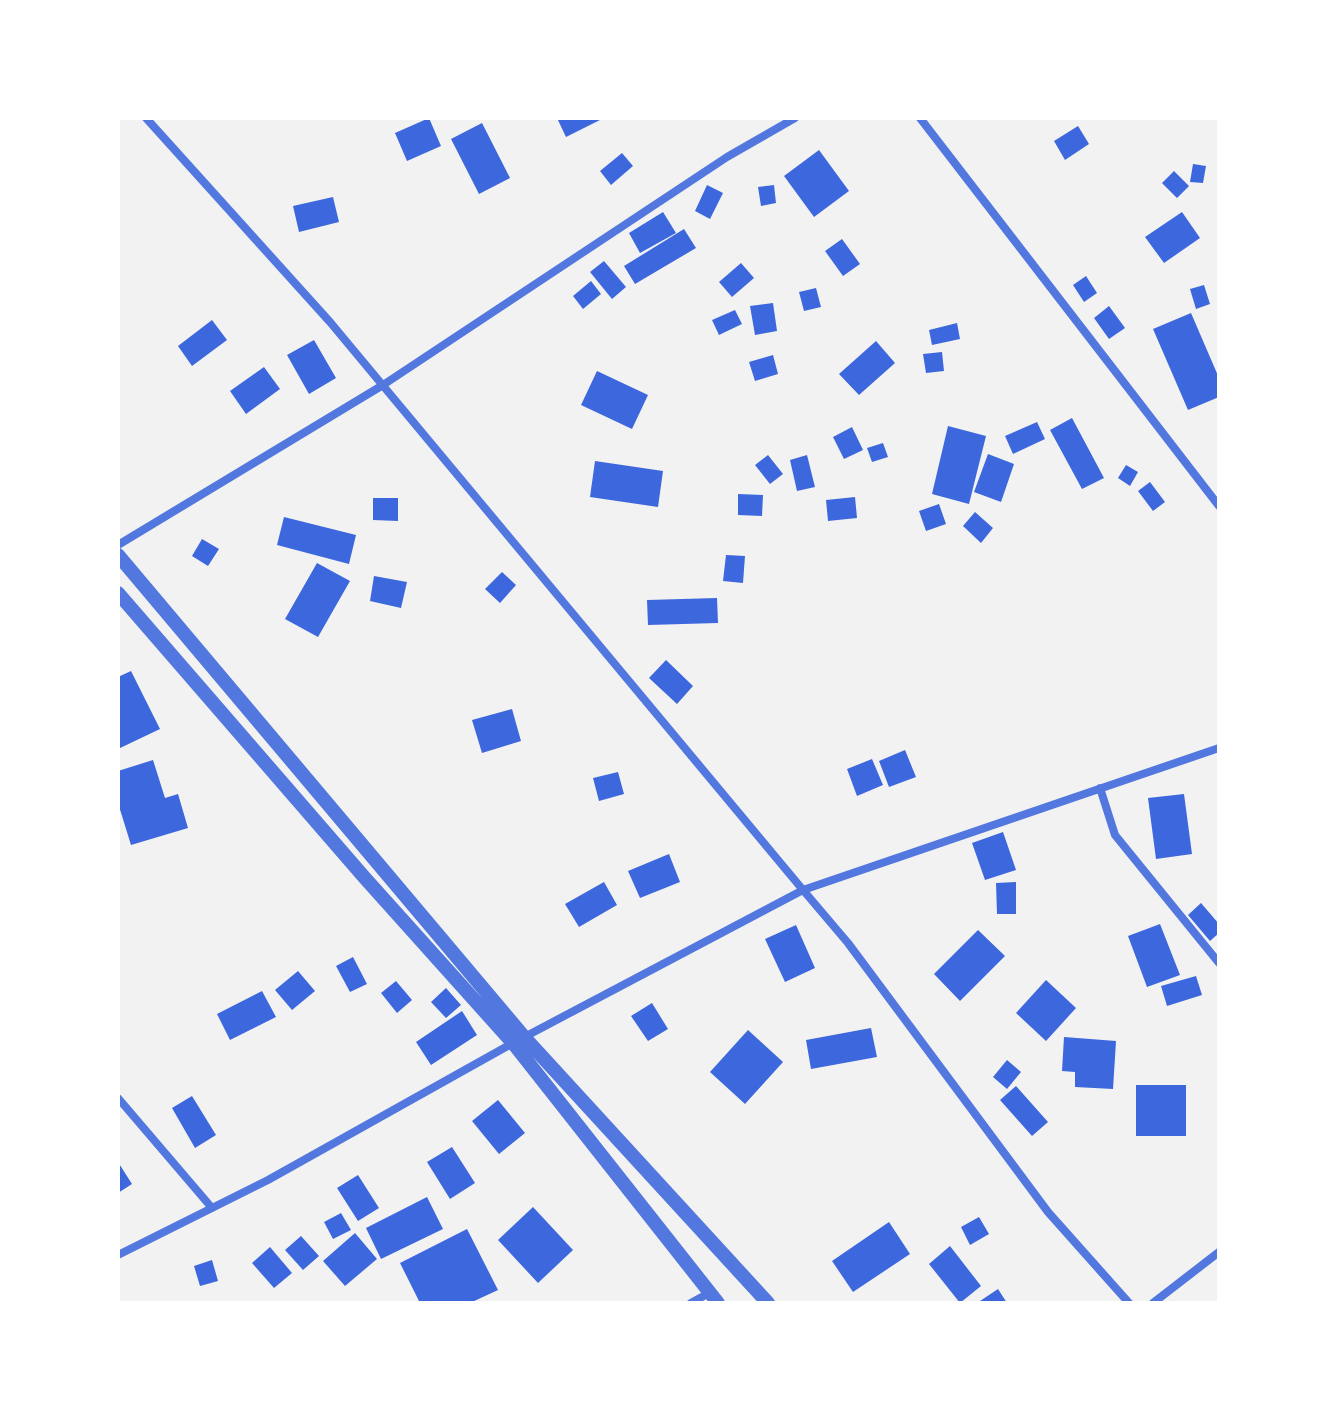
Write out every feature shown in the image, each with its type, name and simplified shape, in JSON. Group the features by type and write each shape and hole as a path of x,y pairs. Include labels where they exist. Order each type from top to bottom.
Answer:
{"street":[{"path":"146,118 330,322 848,943 1048,1212 1129,1303"},
{"path":"118,545 383,385 727,157 795,118"},
{"path":"920,118 1219,506"},
{"path":"118,555 519,1041 714,1298 691,1303"},
{"path":"118,593 364,877 768,1303"},
{"path":"118,1255 268,1180 519,1041 803,890 1219,748"},
{"path":"1100,788 1115,835 1219,963"},
{"path":"118,1098 212,1208"},
{"path":"1153,1303 1219,1252"}],"building":[{"path":"429,118 441,146 407,161 395,133"},
{"path":"557,118 604,118 566,137"},
{"path":"482,123 510,178 479,194 451,139"},
{"path":"1078,126 1089,144 1065,160 1054,141"},
{"path":"819,150 849,191 814,217 784,176"},
{"path":"622,153 633,166 611,185 600,171"},
{"path":"1193,164 1206,166 1203,183 1190,182"},
{"path":"1174,171 1189,186 1177,198 1162,183"},
{"path":"707,185 723,193 710,219 695,211"},
{"path":"774,185 776,203 761,206 758,187"},
{"path":"333,197 339,222 299,232 293,206"},
{"path":"663,212 676,233 640,253 629,233"},
{"path":"1182,212 1200,238 1164,263 1145,237"},
{"path":"684,229 696,248 635,284 624,266"},
{"path":"842,239 860,264 843,276 825,251"},
{"path":"604,261 626,287 612,299 590,272"},
{"path":"741,263 754,278 732,297 719,282"},
{"path":"1086,276 1097,293 1084,302 1073,285"},
{"path":"591,281 601,294 583,309 573,296"},
{"path":"1204,285 1210,304 1196,309 1190,289"},
{"path":"816,288 821,307 804,311 799,292"},
{"path":"773,303 777,331 755,335 750,306"},
{"path":"1109,306 1125,328 1109,339 1094,318"},
{"path":"735,310 742,324 719,335 712,320"},
{"path":"1191,313 1219,378 1219,397 1188,410 1153,329"},
{"path":"212,320 227,340 192,366 178,346"},
{"path":"957,323 960,339 932,345 929,330"},
{"path":"314,340 336,378 309,394 287,355"},
{"path":"876,341 895,363 859,395 839,374"},
{"path":"942,352 944,371 926,373 923,354"},
{"path":"773,355 778,374 755,381 749,362"},
{"path":"264,367 280,389 246,414 230,391"},
{"path":"597,371 648,395 632,429 581,405"},
{"path":"1072,418 1104,478 1082,489 1050,430"},
{"path":"1037,422 1045,439 1013,454 1005,436"},
{"path":"948,426 986,436 969,504 932,494"},
{"path":"852,427 863,450 844,459 833,437"},
{"path":"883,443 888,457 872,462 867,448"},
{"path":"988,454 1014,464 1001,502 974,492"},
{"path":"768,455 783,474 770,484 755,465"},
{"path":"807,455 815,487 797,491 790,460"},
{"path":"595,461 663,471 658,507 590,497"},
{"path":"1126,465 1138,472 1130,486 1118,478"},
{"path":"1150,482 1165,502 1153,511 1138,491"},
{"path":"738,494 763,495 762,516 738,515"},
{"path":"855,497 857,518 828,521 826,500"},
{"path":"373,498 398,498 398,521 373,520"},
{"path":"939,504 946,524 926,531 919,511"},
{"path":"975,512 993,528 981,543 963,526"},
{"path":"284,517 356,535 349,564 277,545"},
{"path":"202,539 219,549 208,566 192,556"},
{"path":"726,555 745,556 743,583 723,581"},
{"path":"317,563 350,581 318,637 285,619"},
{"path":"502,572 516,585 500,603 485,589"},
{"path":"374,576 407,582 401,608 370,601"},
{"path":"717,598 718,623 648,625 647,600"},
{"path":"666,660 693,686 677,704 649,678"},
{"path":"131,671 160,729 118,749 118,677"},
{"path":"512,709 521,741 482,753 472,720"},
{"path":"905,750 916,777 889,787 879,761"},
{"path":"872,759 883,785 857,796 847,769"},
{"path":"153,760 165,798 178,794 188,828 131,845 118,803 118,771"},
{"path":"618,772 624,794 599,801 593,778"},
{"path":"1184,794 1192,854 1156,859 1148,798"},
{"path":"1003,832 1016,870 985,880 972,843"},
{"path":"669,854 680,882 640,898 628,871"},
{"path":"604,882 617,905 579,927 565,904"},
{"path":"1016,882 1016,914 997,914 996,883"},
{"path":"1201,903 1219,924 1219,933 1210,941 1188,915"},
{"path":"1160,924 1180,975 1147,987 1128,936"},
{"path":"796,925 815,968 785,982 765,939"},
{"path":"978,930 1005,956 960,1001 934,974"},
{"path":"353,957 367,984 350,992 336,966"},
{"path":"298,971 315,991 292,1010 275,990"},
{"path":"1196,976 1202,995 1167,1006 1161,986"},
{"path":"1046,980 1076,1008 1046,1041 1016,1013"},
{"path":"396,981 412,1000 397,1013 381,993"},
{"path":"446,988 461,1005 446,1018 431,1002"},
{"path":"262,991 276,1017 230,1040 217,1014"},
{"path":"652,1003 668,1029 648,1041 631,1016"},
{"path":"462,1011 477,1035 431,1065 416,1042"},
{"path":"871,1028 877,1057 811,1069 806,1040"},
{"path":"748,1030 783,1062 745,1104 710,1072"},
{"path":"1064,1037 1116,1041 1113,1089 1075,1087 1075,1072 1062,1071"},
{"path":"1007,1060 1021,1072 1007,1089 993,1077"},
{"path":"1136,1085 1186,1085 1186,1136 1136,1136"},
{"path":"1016,1086 1048,1122 1032,1136 1000,1100"},
{"path":"192,1096 216,1135 195,1148 172,1108"},
{"path":"498,1100 525,1133 499,1154 472,1121"},
{"path":"452,1147 475,1183 450,1199 427,1162"},
{"path":"118,1162 132,1184 118,1193"},
{"path":"358,1175 379,1208 358,1221 337,1188"},
{"path":"427,1197 443,1229 381,1259 366,1228"},
{"path":"533,1207 573,1250 538,1283 498,1240"},
{"path":"341,1213 351,1230 333,1239 324,1222"},
{"path":"979,1217 989,1234 970,1245 961,1227"},
{"path":"889,1222 910,1254 853,1292 832,1261"},
{"path":"467,1229 498,1290 470,1303 420,1303 400,1263"},
{"path":"355,1233 377,1259 345,1286 323,1261"},
{"path":"301,1236 319,1256 303,1270 285,1250"},
{"path":"950,1246 981,1286 960,1303 929,1264"},
{"path":"270,1247 292,1273 274,1288 252,1263"},
{"path":"212,1260 218,1281 200,1286 194,1266"},
{"path":"998,1289 1007,1303 977,1303"}]}
